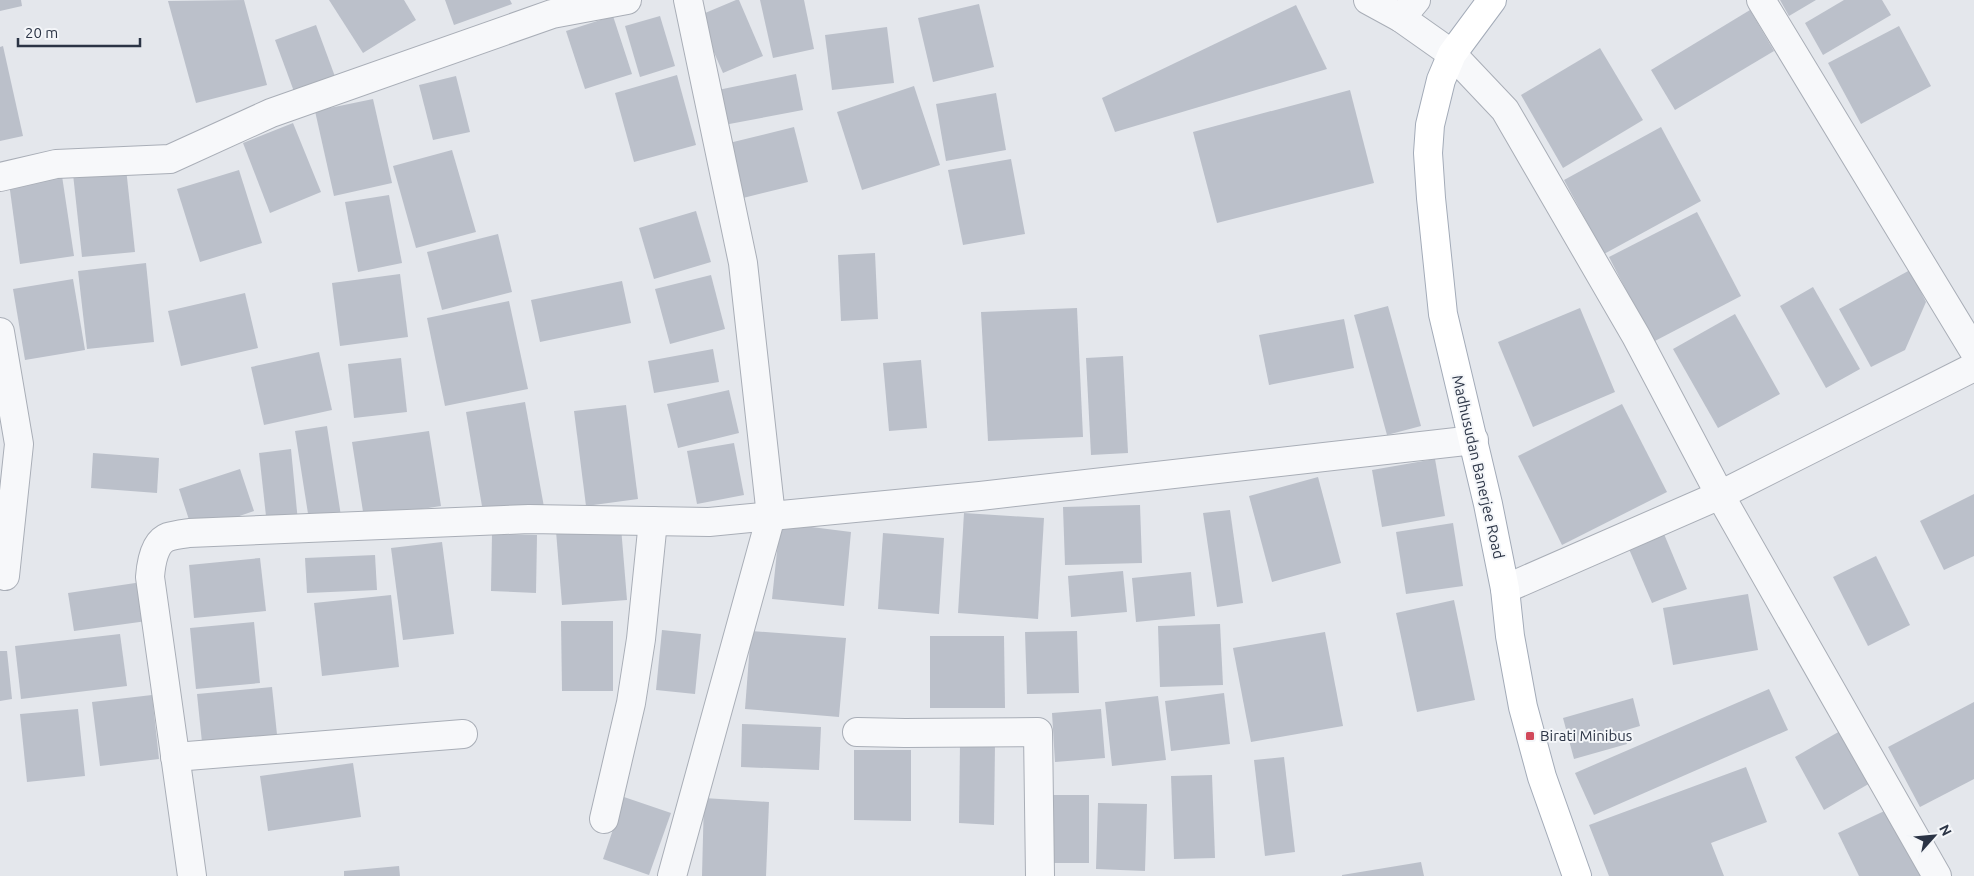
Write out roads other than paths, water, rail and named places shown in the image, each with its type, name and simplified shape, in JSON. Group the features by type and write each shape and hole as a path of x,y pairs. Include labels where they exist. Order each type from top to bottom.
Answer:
{"main road":[{"name":"Madhusudan Banerjee Road","path":"1494,4 1452,54 1441,80 1430,125 1428,154 1443,314 1474,440 1505,590 1510,636 1523,707 1542,777 1577,876"}],"street":[{"path":"0,177 56,164 170,159 271,113 552,14 627,0"},
{"path":"672,876 771,516 743,264 688,0"},
{"path":"1368,0 1408,9 1505,110 1636,336 1720,495 1937,876"},
{"path":"1760,0 1974,351"},
{"path":"0,332 19,444 5,576"},
{"path":"1505,590 1720,495 1974,367"},
{"path":"192,876 150,577 151,563 156,549 166,538 189,533 529,519 709,522 980,496 1474,440"},
{"path":"604,819 631,703 641,639 653,521"},
{"path":"857,732 1038,732 1040,876"},
{"path":"175,757 463,734"}],"place":[{"name":"Birati Minibus","path":"1530,736"}]}
